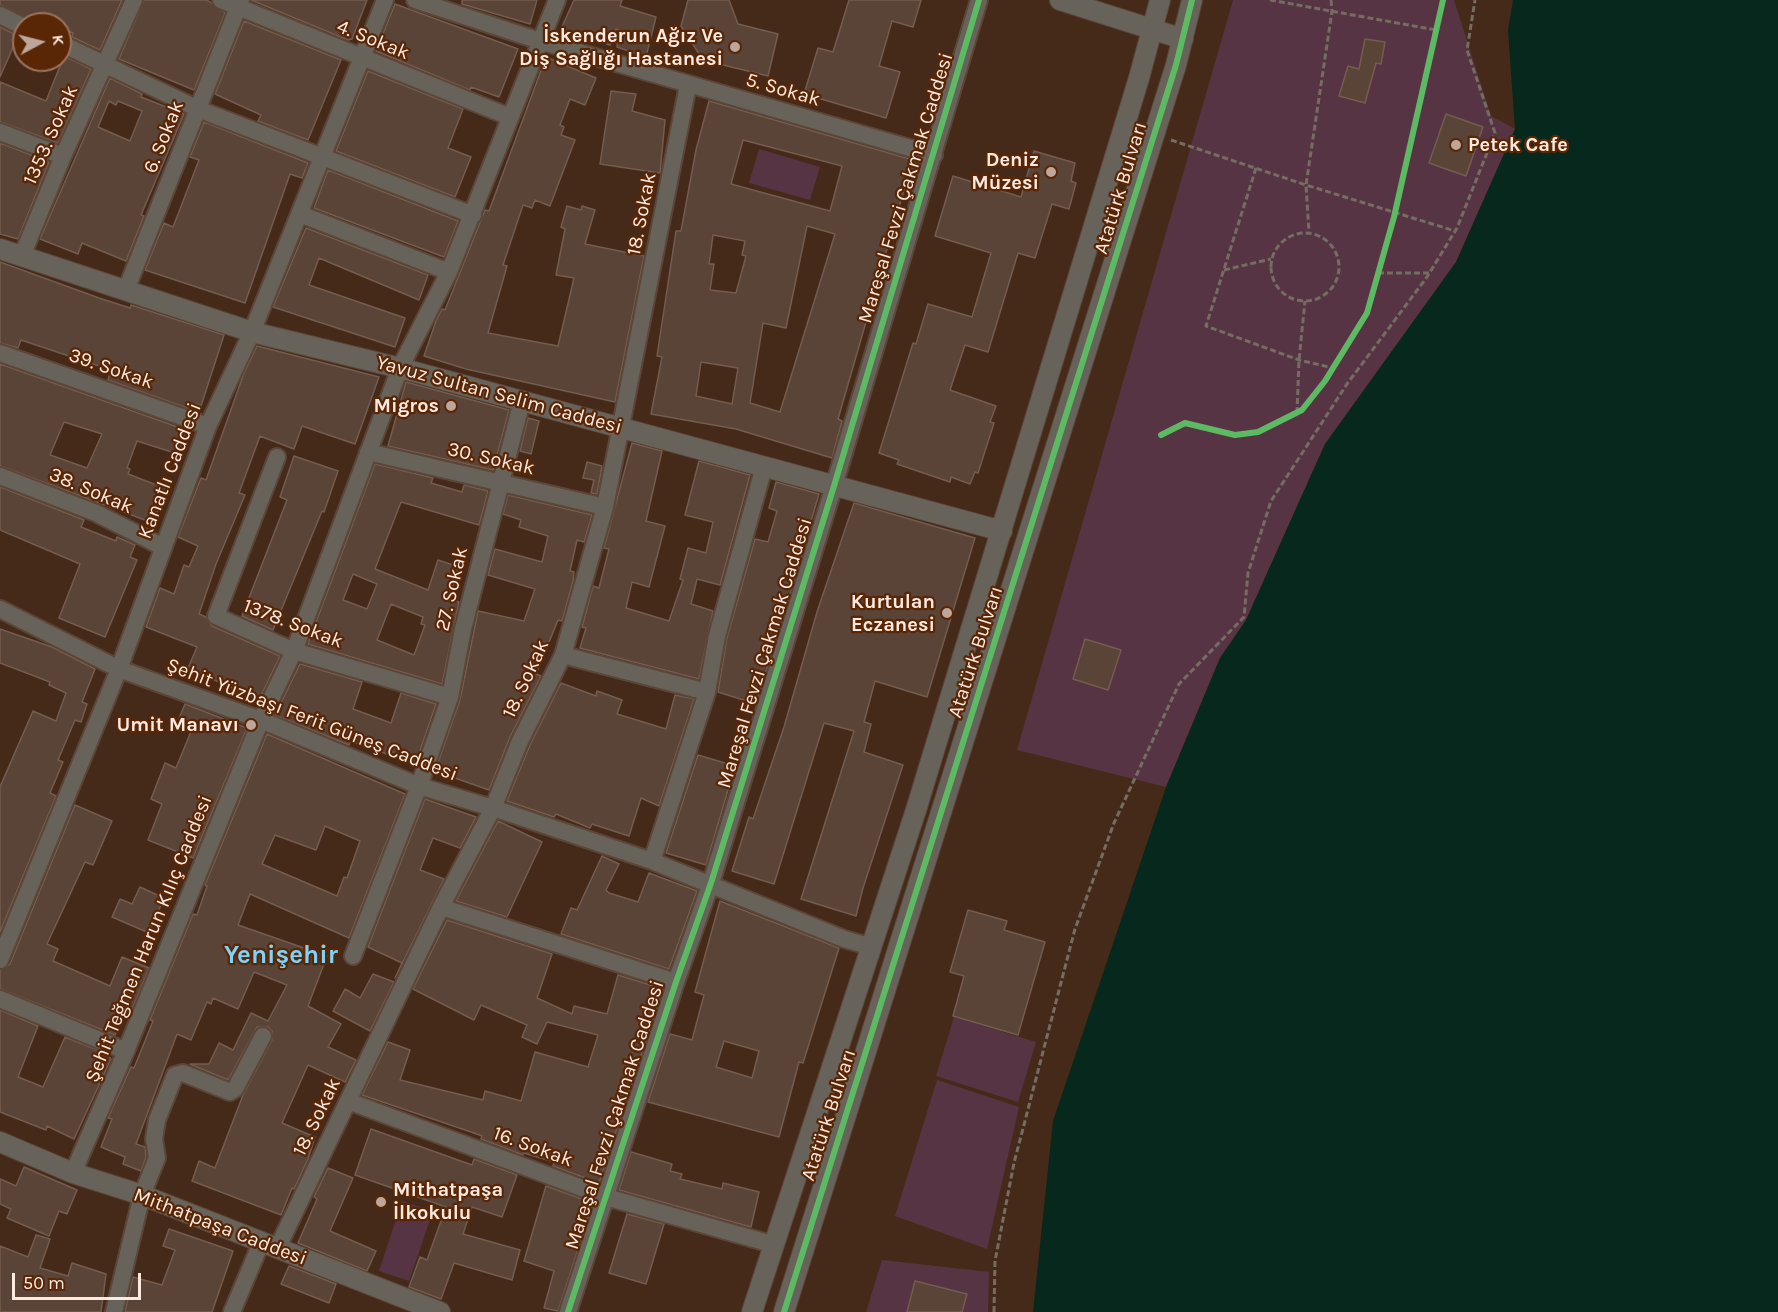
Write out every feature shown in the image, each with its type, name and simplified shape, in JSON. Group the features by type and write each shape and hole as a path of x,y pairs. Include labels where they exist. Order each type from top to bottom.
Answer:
{"street":[{"name":"1353. Sokak","path":"22,256 63,156 134,0"},
{"name":"4. Sokak","path":"221,0 240,4 362,58 510,117"},
{"name":"Kanatlı Caddesi","path":"0,960 119,669 208,426 252,332 385,0"},
{"name":"5. Sokak","path":"416,0 540,41 934,155"},
{"path":"261,720 294,651 400,368 449,272 557,0"},
{"name":"Mareşal Fevzi Çakmak Caddesi","path":"568,1312 676,982 711,883 834,486 979,0"},
{"path":"1060,0 1183,39"},
{"name":"Atatürk Bulvarı","path":"752,1312 872,947 1002,531 1154,30 1160,0"},
{"path":"1169,0 1191,4"},
{"name":"6. Sokak","path":"126,290 240,4"},
{"name":"Atatürk Bulvarı","path":"784,1312 1155,134 1191,4"},
{"path":"72,48 198,109 472,215"},
{"name":"18. Sokak","path":"232,1312 348,1101 399,1000 441,907 494,808 519,741 563,655 605,507 688,85"},
{"path":"0,132 63,156"},
{"path":"300,214 449,272"},
{"name":"Yavuz Sultan Selim Caddesi","path":"0,249 252,332 400,368 1002,531"},
{"name":"39. Sokak","path":"0,353 208,426"},
{"name":"27. Sokak","path":"353,956 419,786 450,697 463,629 522,401"},
{"name":"30. Sokak","path":"368,452 605,507"},
{"name":"1378. Sokak","path":"277,457 216,616 294,651 450,697"},
{"path":"652,861 707,692 717,636 765,467"},
{"name":"38. Sokak","path":"0,476 96,513 163,547"},
{"name":"Şehit Yüzbaşı Ferit Güneş Caddesi","path":"0,609 119,669 261,720 419,786 494,808 652,861 711,883 844,939 872,947"},
{"path":"563,655 707,692"},
{"name":"Şehit Teğmen Harun Kılıç Caddesi","path":"73,1173 126,1051 261,720"},
{"path":"441,907 676,982"},
{"path":"0,999 126,1051"},
{"path":"114,1312 142,1195 157,1158 154,1139 157,1120 175,1074 183,1074 230,1092 235,1089 262,1036"},
{"name":"16. Sokak","path":"348,1101 606,1197 775,1245"},
{"name":"Mithatpaşa Caddesi","path":"0,1142 73,1173 142,1195 440,1312"}],"path":[{"path":"1270,0 1436,30"},
{"path":"1309,233 1306,185 1332,11 1331,0"},
{"path":"994,1312 995,1261 1014,1163 1075,929 1114,823 1179,684 1244,617 1248,573 1271,501 1347,384 1430,273 1455,231 1495,133 1467,50 1475,0"},
{"path":"1433,41 1438,20"},
{"path":"1155,134 1394,215 1455,231"},
{"path":"1257,168 1206,326 1331,371 1339,359"},
{"path":"1394,215 1397,202"},
{"path":"1309,233 1325,238 1333,247 1339,269 1337,281 1321,297 1305,301 1288,297 1279,290 1271,270 1271,259 1283,240 1292,234 1309,233"},
{"path":"1224,270 1271,259"},
{"path":"1375,283 1381,262"},
{"path":"1378,273 1430,273"},
{"path":"1297,413 1305,301"},
{"path":"1287,417 1297,413 1308,403"}],"shaded area":[{"path":"1233,0 1454,0 1491,116 1515,129 1456,262 1325,444 1246,620 1220,658 1166,787 1017,750"},
{"path":"1513,0 1778,0 1778,1312 1033,1312 1053,1121 1166,787 1220,658 1246,620 1325,444 1456,262 1515,129 1508,30"},
{"path":"759,149 820,167 810,200 749,183"},
{"path":"954,1017 1036,1042 1018,1102 936,1076"},
{"path":"937,1080 1019,1107 987,1249 895,1216"},
{"path":"402,1201 433,1211 409,1281 379,1271"},
{"path":"882,1260 989,1272 988,1312 866,1312"}],"building":[{"path":"0,0 122,0 100,50 72,37 72,12 14,12 0,5"},
{"path":"144,0 207,0 225,13 194,90 119,59"},
{"path":"251,0 367,0 352,39 348,40"},
{"path":"462,0 537,0 530,24 462,4"},
{"path":"574,0 622,0 620,6 656,17 646,57 617,47 619,30 616,29 610,45 561,29"},
{"name":"İskenderun Ağız Ve Diş Sağlığı Hastanesi","path":"688,0 729,0 738,24 778,34 768,76 703,60 681,26"},
{"path":"849,0 921,0 913,27 892,21 879,66 900,72 886,118 804,94 818,48 833,52"},
{"path":"395,4 518,49 499,97 471,87 470,90 376,51"},
{"path":"244,21 341,60 308,140 258,121 261,115 215,94"},
{"path":"0,27 12,33 12,50 0,77"},
{"path":"1365,39 1385,42 1381,64 1376,63 1365,103 1339,96 1348,66 1359,69"},
{"path":"546,57 596,78 585,105 570,99 560,125 564,127 561,135 575,140 550,206 535,200 532,208 523,205 503,265 507,266 488,333 558,346 574,278 556,275 565,229 561,227 567,206 581,210 582,206 595,210 585,244 644,256 615,402 466,369 424,356 436,321 442,309 445,310 485,210 489,211"},
{"path":"72,60 91,69 58,143 0,122 0,82 46,101 58,72 72,72"},
{"path":"368,71 463,109 448,148 471,157 455,197 336,151"},
{"path":"110,78 142,94 141,97 184,114 141,215 144,216 126,261 82,243 78,254 40,239","holes":["109,101 116,105 118,101 142,111 130,141 98,127"]},
{"path":"611,91 636,94 632,111 665,120 660,173 600,164"},
{"path":"709,101 920,162 911,192 904,190 838,419 842,421 832,458 736,429 651,414 662,357 657,356 676,231 681,231 696,150","holes":["743,140 842,166 830,211 731,184","807,226 835,234 780,412 750,403 763,323 786,328","713,235 745,241 742,255 746,256 736,293 710,290 714,264 709,264","701,362 738,368 732,404 696,396"]},
{"name":"Petek Cafe","path":"1446,114 1483,127 1466,176 1429,163"},
{"path":"204,122 308,163 302,178 290,174 245,303 145,270 164,223 173,227 199,160 190,157"},
{"path":"0,143 49,162 18,239 0,234"},
{"path":"1034,151 1075,163 1071,181 1076,183 1069,209 1052,204 1035,258 1018,253 988,352 965,345 950,390 996,406 990,422 994,423 978,473 975,472 970,484 951,477 950,482 897,464 899,460 879,453 913,343 916,344 928,304 972,317 991,253 935,236 953,176 1021,197"},
{"path":"328,170 458,221 444,257 314,208"},
{"path":"306,228 428,275 419,300 319,258 309,285 405,318 395,347 273,307"},
{"path":"0,262 99,298 130,308 131,305 224,335 201,406 195,404 193,410 108,380 111,370 21,340 18,348 0,343"},
{"path":"257,346 379,377 355,444 302,426 294,449 260,436 239,493 245,495 216,564 199,614 206,617 212,626 280,656 259,700 188,668 197,647 146,627 160,588 174,594 184,565 189,567 198,546 178,537 201,478 206,480 244,373"},
{"path":"0,364 186,430 178,454 137,441 127,468 130,469 128,474 167,489 153,523 0,466","holes":["64,422 102,434 87,468 50,455"]},
{"path":"406,382 509,410 493,470 388,446"},
{"path":"528,418 539,421 531,454 520,451"},
{"path":"632,443 662,451 646,521 665,526 649,587 632,582 626,608 669,621 683,580 680,579 688,548 706,553 713,522 685,515 699,461 750,475 720,585 697,579 691,604 713,611 699,679 580,648 586,628 582,627 593,586 599,588 609,549 604,548"},
{"path":"294,456 338,471 324,512 322,511 273,630 242,616 287,500 280,497"},
{"path":"587,462 602,466 597,494 591,493 594,480 583,478"},
{"path":"375,464 433,478 431,483 462,492 464,485 488,491 479,525 401,502 375,569 428,590 438,560 459,567 449,599 459,602 442,684 308,644","holes":["353,574 377,584 367,609 343,600","391,604 423,617 421,624 425,625 414,655 377,640"]},
{"path":"776,482 819,494 811,521 806,519 797,550 803,552 756,704 718,692 727,638 755,539 768,542 777,511 769,508"},
{"path":"0,487 84,520 81,527 116,541 117,537 135,545 130,557 137,560 105,637 59,618 80,564 0,530"},
{"path":"508,495 592,515 584,542 577,540 570,571 574,572 573,581 562,621 558,620 536,674 541,676 510,737 489,790 435,771 460,700 478,611 524,621 535,589 488,575 495,549 542,562 548,536 519,527 521,520 503,514"},
{"path":"854,503 975,538 927,697 875,681 864,722 871,724 864,752 903,765 856,916 801,899 854,731 824,723 774,884 732,871 749,817 753,819 784,727 817,612"},
{"path":"0,629 52,647 95,669 82,702 87,704 81,722 75,720 58,760 63,762 50,793 56,796 0,932 0,787 33,711 56,721 66,693 49,685 50,682 0,663"},
{"path":"1085,639 1121,650 1108,690 1073,679"},
{"path":"300,664 362,682 353,709 391,723 401,693 436,704 416,762 388,750 387,754 350,741 349,745 275,715"},
{"path":"561,683 596,696 597,691 622,700 617,714 666,729 675,695 694,699 659,806 641,798 629,836 592,824 590,828 556,814 554,817 507,801 530,745"},
{"path":"185,704 247,728 193,858 148,840 162,804 151,799 165,763 176,768 192,729 177,723"},
{"path":"267,734 405,794 349,938 250,894 238,925 327,956 308,1006 341,1024 328,1047 356,1060 345,1082 308,1065 282,1123 315,1137 308,1159 294,1189 292,1188 281,1215 192,1181 199,1161 215,1168 243,1095 272,1040 272,1031 268,1027 257,1027 228,1080 190,1064 209,1064 219,1043 233,1050 251,1013 268,1021 287,985 254,972 238,1009 213,998 211,1004 207,1002 191,1040 177,1034 136,1144 145,1147 146,1157 141,1171 123,1164 125,1157 101,1147 112,1119 108,1118 131,1067 134,1068 153,1021 150,1020 193,914 197,915 207,886 205,885","holes":["325,826 360,841 347,878 344,877 337,896 262,864 275,835 316,850"]},
{"path":"698,755 735,766 706,865 666,853"},
{"path":"425,799 476,817 460,848 433,838 420,870 444,879 395,978 402,963 368,947"},
{"path":"75,805 112,821 93,865 85,862 47,944 58,949 53,961 110,986 122,957 149,968 131,1012 125,1009 115,1035 0,989 0,970 10,964"},
{"path":"498,821 542,842 507,917 456,901"},
{"path":"602,856 619,864 606,890 609,893 638,902 649,873 697,891 669,969 561,934 571,908 577,910"},
{"path":"140,887 164,898 149,933 112,917 120,899 132,904"},
{"path":"720,901 839,948 803,1063 799,1062 779,1137 648,1102 670,1034 692,1040 704,995 695,992","holes":["724,1041 759,1051 752,1078 716,1067"]},
{"path":"968,910 1007,921 1004,930 1045,942 1018,1035 953,1016 964,976 950,972"},
{"path":"447,920 552,954 537,998 572,1014 574,1006 607,1014 618,975 663,989 599,1183 553,1166 554,1162 524,1153 523,1155 481,1139 482,1136 474,1133 362,1095 388,1042 410,1050 400,1080 483,1100 485,1091 521,1101 535,1052 588,1067 598,1035 547,1022 537,1044 522,1037 527,1025 481,1005 474,1020 413,989"},
{"path":"373,974 394,982 370,1031 333,1011 345,989 360,998"},
{"path":"0,1010 38,1026 18,1077 43,1087 65,1037 107,1054 111,1059 74,1139 47,1126 46,1130 0,1112"},
{"path":"371,1129 472,1165 474,1159 517,1175 502,1217 472,1207 463,1234 520,1250 512,1280 454,1263 441,1299 409,1287 420,1257 427,1260 446,1207 355,1175"},
{"path":"631,1152 672,1164 670,1171 682,1174 680,1179 722,1189 723,1183 759,1192 751,1227 619,1190"},
{"path":"24,1167 77,1190 67,1214 59,1211 49,1236 7,1218 11,1209 0,1204 0,1179 16,1186"},
{"path":"328,1168 353,1178 330,1231 376,1251 367,1271 298,1243 317,1199 314,1197"},
{"path":"546,1186 593,1203 558,1311 544,1308 554,1271 524,1261"},
{"path":"627,1214 664,1224 646,1284 609,1273"},
{"path":"169,1229 233,1251 212,1312 125,1312 133,1277 162,1285 175,1250 163,1246"},
{"path":"36,1235 50,1239 40,1268 68,1276 72,1263 106,1274 101,1312 0,1312 0,1246 28,1257"},
{"path":"289,1266 336,1284 329,1303 281,1284"},
{"path":"915,1281 967,1294 962,1312 907,1312"}],"cycle path":[{"path":"568,1312 676,982 711,883 834,486 979,0"},
{"path":"784,1312 1176,65 1192,0"},
{"path":"1161,435 1185,423 1235,435 1258,432 1302,410 1325,381 1367,313 1394,217 1443,0"}],"place":[{"name":"İskenderun Ağız Ve Diş Sağlığı Hastanesi","path":"735,47"},
{"name":"Petek Cafe","path":"1456,145"},
{"name":"Deniz Müzesi","path":"1051,172"},
{"name":"Migros","path":"451,406"},
{"name":"Kurtulan Eczanesi","path":"947,613"},
{"name":"Umit Manavı","path":"251,725"},
{"name":"Mithatpaşa İlkokulu","path":"381,1202"}],"district":[{"name":"Yenişehir","path":"281,956"}]}
